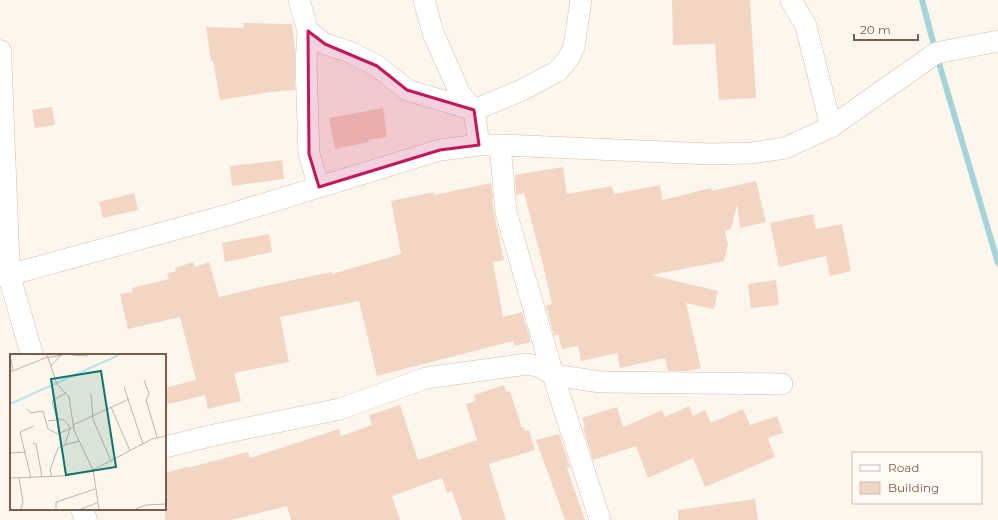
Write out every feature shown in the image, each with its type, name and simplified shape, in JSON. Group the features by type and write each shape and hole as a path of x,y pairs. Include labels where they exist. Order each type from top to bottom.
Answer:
{"street":[{"path":"299,0 308,31 306,64 309,154 319,187"},
{"path":"424,0 433,33 455,83 460,94 474,110 479,145"},
{"path":"308,31 325,44 347,51 377,66 407,90 474,110 520,92 558,71 568,59 574,47 581,0"},
{"path":"791,0 806,26 832,127"},
{"path":"5,275 231,214 440,150 479,145 500,145 711,154 751,153 785,148 832,127 936,53 998,41"},
{"path":"0,51 5,275 32,354"},
{"path":"500,145 506,212 553,375 600,520"},
{"path":"166,447 214,435 340,409 426,378 527,364 541,367 553,375 601,382 782,384"},
{"path":"82,510 86,520"}],"highlighted area":[{"path":"308,31 325,44 377,66 407,90 474,110 479,145 440,150 319,187 309,154"}],"building":[{"path":"672,0 750,0 756,98 719,100 715,44 673,45"},
{"path":"243,23 292,24 295,48 295,90 220,100 213,61 211,61 206,27 244,28"},
{"path":"52,107 55,125 35,128 32,110"},
{"path":"383,108 387,137 368,140 369,142 335,149 329,118"},
{"path":"282,160 284,179 232,186 230,166"},
{"path":"563,167 567,194 612,186 614,194 660,185 663,200 711,188 712,191 756,181 766,222 740,228 737,205 731,229 725,231 728,245 724,261 651,275 718,291 714,309 686,303 701,368 689,371 668,371 665,358 620,368 617,353 581,361 578,346 562,349 558,334 554,336 546,306 552,304 543,265 524,193 516,195 515,175"},
{"path":"491,183 494,213 504,260 493,262 503,317 522,312 531,342 515,346 513,341 377,376 359,301 280,317 289,362 234,373 241,401 208,409 205,395 166,405 166,388 196,380 180,317 128,329 120,294 133,292 132,288 169,279 167,274 176,271 175,268 193,262 195,267 209,262 219,297 332,272 332,274 401,254 391,201 434,192 434,195"},
{"path":"134,193 138,210 103,218 99,202"},
{"path":"813,214 816,229 842,224 851,271 830,276 826,256 779,267 770,223"},
{"path":"269,234 272,252 225,262 222,243"},
{"path":"776,280 779,305 751,308 748,284"},
{"path":"504,385 506,392 510,391 522,428 524,427 525,431 529,430 535,450 489,464 506,520 462,520 452,491 447,493 442,478 392,496 400,520 291,520 287,506 231,520 165,520 166,473 248,452 250,458 339,429 341,436 372,425 369,415 400,405 418,460 477,440 466,404 475,401 474,395"},
{"path":"689,406 693,416 705,410 711,423 743,409 750,425 777,416 783,433 768,438 775,457 705,487 693,458 648,478 636,446 593,460 583,428 585,427 582,418 617,407 623,427 662,410 665,417"},
{"path":"559,434 570,467 567,468 585,520 565,520 536,440"},
{"path":"755,499 758,520 678,520 678,510"}],"waterway":[{"path":"922,0 936,53 998,263"}]}
